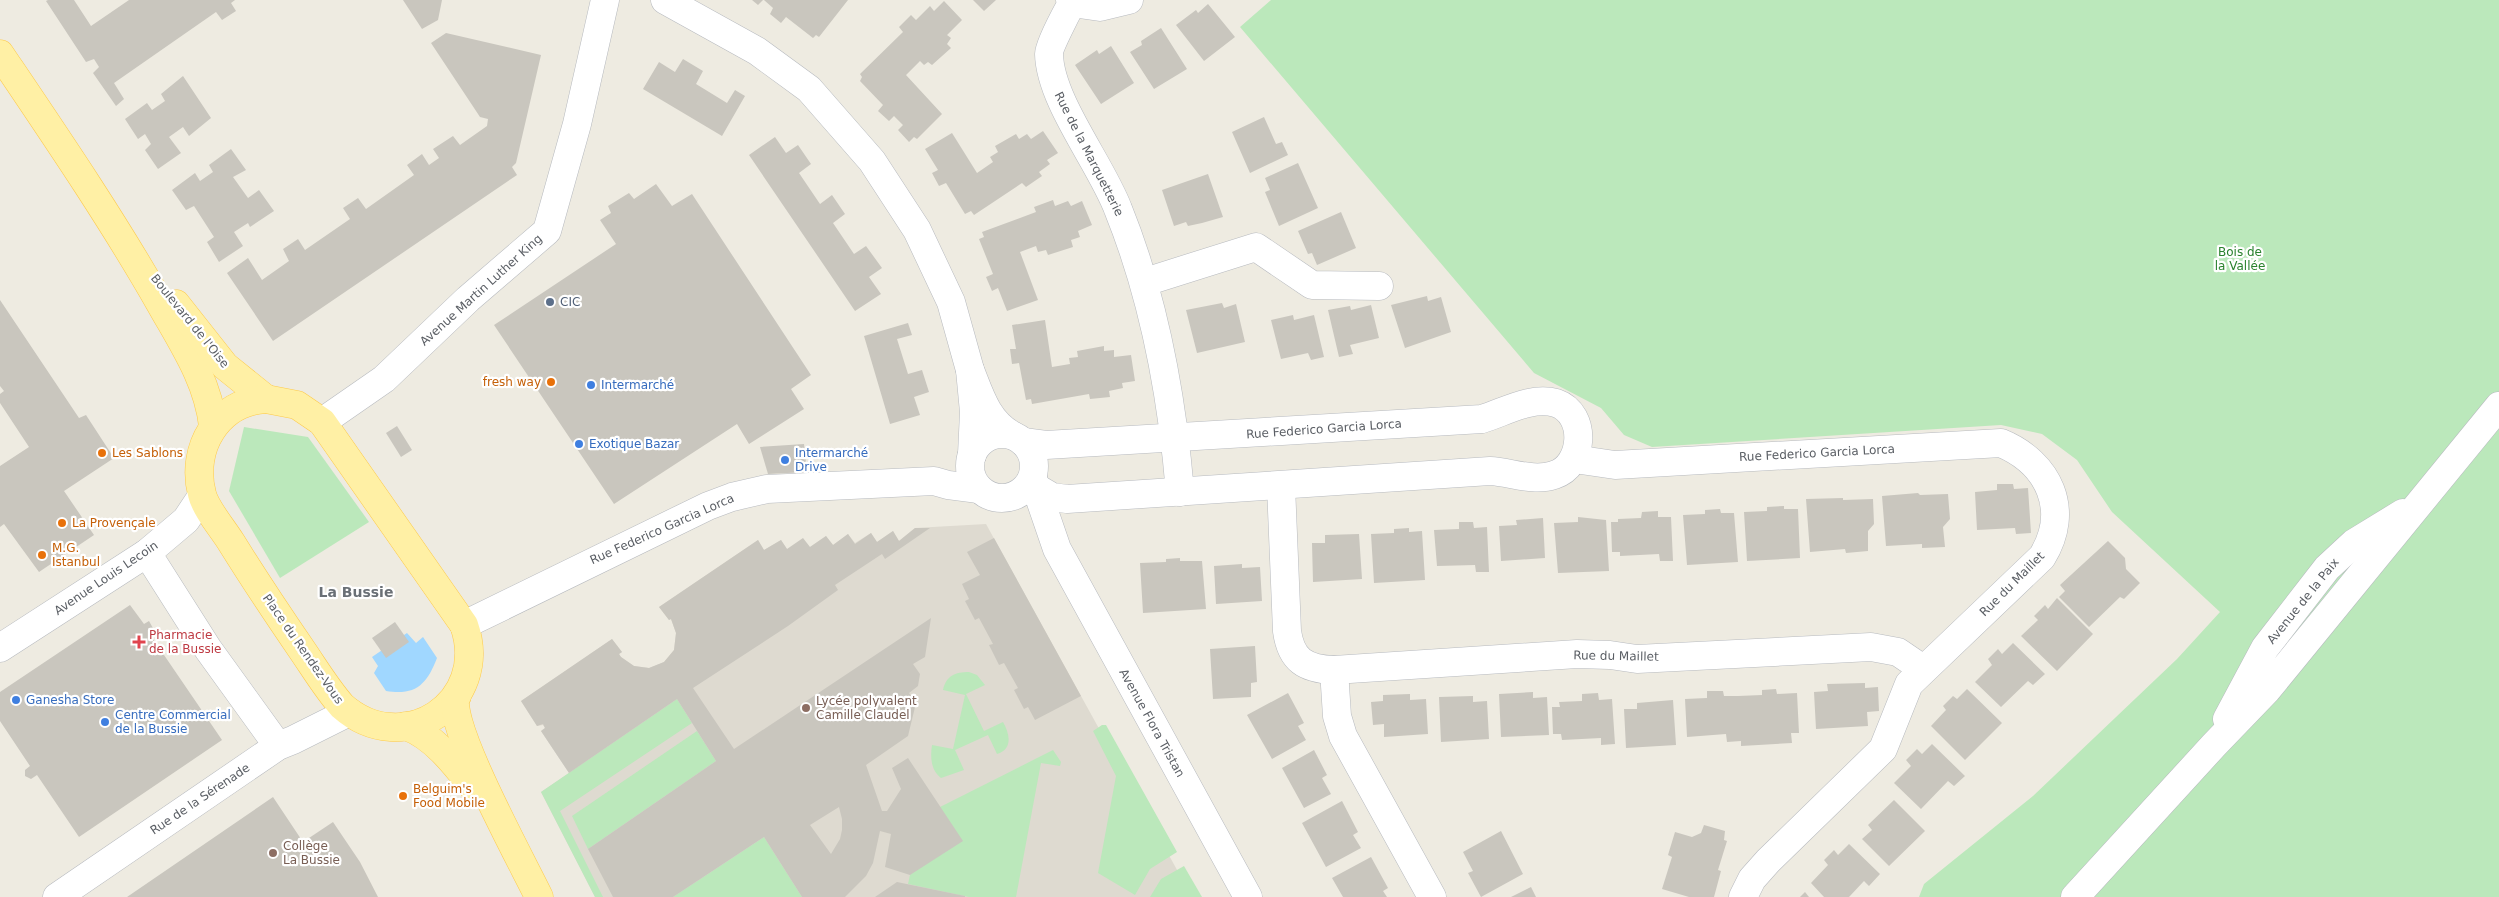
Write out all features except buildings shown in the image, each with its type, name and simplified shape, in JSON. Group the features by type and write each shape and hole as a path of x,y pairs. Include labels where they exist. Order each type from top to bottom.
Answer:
{"main road":[{"name":"Boulevard de l'Oise","path":"0,54 121,234 195,365 207,392 213,426"},
{"name":"Boulevard de l'Oise","path":"121,234 226,366 266,399"},
{"name":"Place du Rendez-Vous","path":"266,399 297,405 322,422 464,625 468,638 469,667 457,696 434,716 414,726 376,725 349,712 332,695 272,607 202,496 199,472 200,457 206,437 213,426 238,406 266,399"},
{"path":"457,696 454,705 462,735 499,820 539,897"},
{"path":"406,726 422,734 437,747 461,772 499,820"}],"street":[{"name":"Avenue Martin Luther King","path":"322,422 384,379 468,299 547,231 577,124 605,0"},
{"path":"665,0 757,51 809,89 872,161 917,230 951,302 970,370 989,415 1000,429 1017,439 1033,458 1033,483 1055,544"},
{"path":"1071,1 1100,7 1129,0"},
{"name":"Rue de la Marquetterie","path":"1071,1 1048,53 1056,89 1118,207 1145,282 1176,438 1180,492"},
{"path":"1145,282 1256,247 1312,286 1378,286"},
{"path":"970,370 974,412 971,457 972,478 979,489 990,496 1006,498 1021,493 1033,483"},
{"name":"Rue Federico Garcia Lorca","path":"1017,439 1046,445 1482,419 1528,403 1546,402 1556,403 1564,408 1576,423 1579,437 1574,459 1615,465 2001,443 2015,449 2031,461 2046,481"},
{"path":"2075,897 2267,690 2374,562 2430,489 2499,406"},
{"path":"971,457 976,446 986,438 999,434 1017,439"},
{"name":"Rue Federico Garcia Lorca","path":"464,625 593,560 732,496 767,489 934,481 958,470 971,457"},
{"path":"1033,483 1052,498 1067,499 1490,471 1541,478 1562,472 1574,459"},
{"name":"Rue Federico Garcia Lorca","path":"934,481 948,486 979,489"},
{"name":"Rue du Maillet","path":"1742,897 1752,879 1768,861 1883,749 1909,684 2042,557 2049,546 2055,527 2056,509 2054,495 2046,481"},
{"name":"Rue du Maillet","path":"1281,486 1288,641 1299,660 1308,666 1334,670 1577,654 1637,658 1871,648 1898,652 1924,669"},
{"name":"Avenue Louis Lecoin","path":"0,648 147,553 186,520 202,496"},
{"path":"1006,498 1034,520 1055,544"},
{"path":"1055,544 1058,513 1067,499"},
{"name":"Avenue Flora Tristan","path":"1055,544 1248,897"},
{"path":"147,553 208,649 278,746"},
{"path":"1334,670 1337,716 1341,731 1432,897"},
{"name":"Rue de la Sérenade","path":"57,897 278,746 349,712"}],"shaded area":[{"name":"Lycée polyvalent Camille Claudel","path":"986,524 1192,897 595,897 541,792 569,773 541,731 545,728 543,725 537,726 521,701 612,639 622,652 619,654 621,657 634,666 649,668 664,662 674,650 676,633 671,619 669,620 659,607 758,540 764,550 781,540 787,549 810,547 826,536 833,545 848,534 855,543 871,533 877,542 893,531 899,541 915,528"}],"green space":[{"name":"Bois de la Vallée","path":"1271,0 2499,0 2499,897 1919,897 1924,884 2033,796 2177,659 2220,612 2112,512 2077,460 2042,434 2001,425 1652,447 1624,435 1601,408 1534,373 1240,27"},
{"path":"244,427 308,437 369,522 280,578 229,491"},
{"path":"969,672 977,675 985,685 966,694 984,731 1003,722 1007,731 1008,745 1006,749 997,754 988,735 955,750 964,770 941,778 935,771 932,763 932,745 953,749 965,695 943,690 944,685 952,676"},
{"path":"677,699 692,723 560,811 603,897 595,897 541,792"},
{"path":"1102,725 1106,725 1177,852 1150,869 1135,895 1098,873 1116,776 1093,731"},
{"path":"697,731 716,761 588,849 572,816"},
{"path":"1053,750 1061,762 1060,766 1041,763 1016,897 969,897 908,884 910,875 940,807"},
{"path":"764,837 802,897 673,897"},
{"path":"1184,866 1202,897 1150,897 1161,879"}],"water":[{"path":"407,633 416,643 423,637 437,658 429,675 413,690 405,692 386,691 374,673 378,666 372,657"}],"place":[{"name":"CIC","path":"550,302"},
{"name":"fresh way","path":"551,382"},
{"name":"Intermarché","path":"591,385"},
{"name":"Exotique Bazar","path":"579,444"},
{"name":"Les Sablons","path":"102,453"},
{"name":"Intermarché Drive","path":"785,460"},
{"name":"La Provençale","path":"62,523"},
{"name":"M.G. Istanbul","path":"42,555"},
{"name":"Pharmacie de la Bussie","path":"139,642"},
{"name":"Ganesha Store","path":"16,700"},
{"name":"Lycée polyvalent Camille Claudel","path":"806,708"},
{"name":"Centre Commercial de la Bussie","path":"105,722"},
{"name":"Belguim's Food Mobile","path":"403,796"},
{"name":"Collège La Bussie","path":"273,853"}],"district":[{"name":"La Bussie","path":"356,592"}]}
